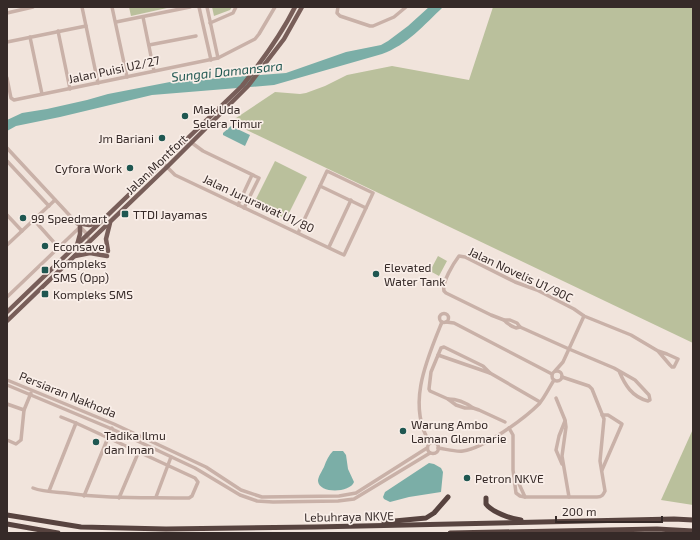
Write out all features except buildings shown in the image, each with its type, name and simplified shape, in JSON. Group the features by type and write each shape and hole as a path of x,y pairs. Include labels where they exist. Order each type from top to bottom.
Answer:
{"highway":[{"path":"315,527 404,521 426,518 434,513 448,497"},
{"path":"486,498 486,504 489,507 514,518 552,522"},
{"name":"Lebuhraya NKVE","path":"7,515 68,525 110,528 173,529 674,519 693,520"},
{"path":"7,524 58,533"},
{"path":"450,533 650,529 693,531"}],"main road":[{"name":"Jalan Montfort","path":"7,312 242,86 262,60 295,7"},
{"name":"Jalan Montfort","path":"7,321 192,143 248,86 284,39 302,7"},
{"path":"74,256 90,253 107,254 106,239 111,221"},
{"path":"76,246 80,234 79,225 99,223"}],"street":[{"path":"7,13 34,7"},
{"path":"82,7 98,83"},
{"path":"112,7 127,77"},
{"path":"116,22 143,17 172,9 190,7"},
{"path":"200,7 211,60"},
{"path":"207,7 218,58"},
{"path":"210,23 233,13 236,7"},
{"name":"Jalan Puisi U2/27","path":"7,78 11,98 14,100 211,60 218,58 255,39 275,7"},
{"path":"338,7 338,13 340,16 370,26 394,17 406,7"},
{"path":"143,17 154,71"},
{"path":"7,42 86,26"},
{"path":"58,32 70,88"},
{"path":"149,45 196,36"},
{"path":"30,37 42,94"},
{"path":"192,143 203,151 259,178 244,208"},
{"path":"7,148 92,239"},
{"path":"7,161 49,206"},
{"name":"Jalan Jururawat U1/80","path":"162,162 175,175 344,255 366,208"},
{"path":"298,233 327,171 373,193 366,208 320,186"},
{"path":"238,205 252,174"},
{"path":"7,246 55,200"},
{"path":"329,247 351,200"},
{"path":"7,215 22,231"},
{"path":"34,220 59,248"},
{"path":"7,297 59,248 79,225"},
{"name":"Jalan Novelis U1/90C","path":"568,349 520,327 517,323 510,320 504,320 446,294 443,289 443,285 459,256 462,256 515,282 537,290 574,309 584,316"},
{"path":"454,323 444,322 440,319 441,315 446,314 454,323 554,372 560,372 562,375 589,386 592,389 604,419 600,457 605,491 600,497 520,496 516,493 512,470 513,435 509,428"},
{"path":"554,380 559,381 562,375 563,362 584,316 631,335 658,351 678,359 674,366 672,367 658,351"},
{"path":"430,443 422,426 419,407 419,392 428,357 444,322 448,317"},
{"path":"490,373 483,366 446,347 441,348 431,372 429,389 430,391 448,399 455,399 467,403 473,408 505,422"},
{"path":"568,349 619,371 635,380 649,395 650,400 643,400 631,393 622,380 619,371"},
{"path":"438,355 490,373 540,402"},
{"path":"473,367 475,362"},
{"path":"438,448 463,451 485,442 509,428 528,414 540,402 554,380 552,379 554,372 563,362"},
{"name":"Persiaran Nakhoda","path":"7,380 114,424 206,467 241,490 254,495 339,496 356,493 427,448"},
{"name":"Persiaran Nakhoda","path":"7,385 112,429 195,468 240,495 257,501 338,501 358,497 430,453"},
{"path":"7,440 16,444 21,440 24,410 32,390"},
{"path":"556,398 565,420 566,427 562,456 569,497"},
{"path":"7,404 24,410"},
{"path":"602,415 608,415 622,424 602,471"},
{"path":"33,488 84,496 119,498 191,497 198,482 195,478 168,465 61,417"},
{"path":"563,467 556,450 565,420"},
{"path":"49,491 76,423"},
{"path":"84,496 114,424"},
{"path":"430,443 435,443 438,448"},
{"path":"430,443 427,448 430,453 436,452 438,448"},
{"path":"119,498 139,452"},
{"path":"600,457 607,456 609,453"},
{"path":"156,497 171,457"},
{"path":"512,470 525,497"}],"green space":[{"path":"129,7 167,7 167,8 131,16"},
{"path":"212,7 232,7 230,10 214,16"},
{"path":"493,7 693,7 693,343 230,122 275,92 306,93 325,86 347,75 392,66 469,80"},
{"path":"275,161 307,177 286,219 254,203"},
{"path":"438,256 447,261 439,276 430,271"},
{"path":"693,429 693,505 661,500"}],"water":[{"path":"429,7 443,7 407,40 382,54 274,85 152,95 16,126 7,131 7,120 22,113 47,109 108,94 170,82 286,73 346,52 381,45 408,26"},
{"path":"231,126 250,135 245,146 223,135 223,133"},
{"path":"333,451 343,451 346,455 348,469 354,482 351,486 341,490 329,490 323,488 318,481 330,454"},
{"path":"429,463 441,468 443,472 441,492 409,497 390,502 384,499 383,497 385,492"}],"place":[{"name":"Mak Uda Selera Timur","path":"185,116"},
{"name":"Jm Bariani","path":"162,138"},
{"name":"Cyfora Work","path":"130,168"},
{"name":"TTDI Jayamas","path":"125,214"},
{"name":"99 Speedmart","path":"23,218"},
{"name":"Econsave","path":"45,246"},
{"name":"Kompleks SMS (Opp)","path":"45,270"},
{"name":"Elevated Water Tank","path":"376,274"},
{"name":"Kompleks SMS","path":"45,294"},
{"name":"Warung Ambo Laman Glenmarie","path":"403,431"},
{"name":"Tadika Ilmu dan Iman","path":"96,442"},
{"name":"Petron NKVE","path":"467,478"}],"water label":[{"name":"Sungai Damansara","path":"227,71"}]}
